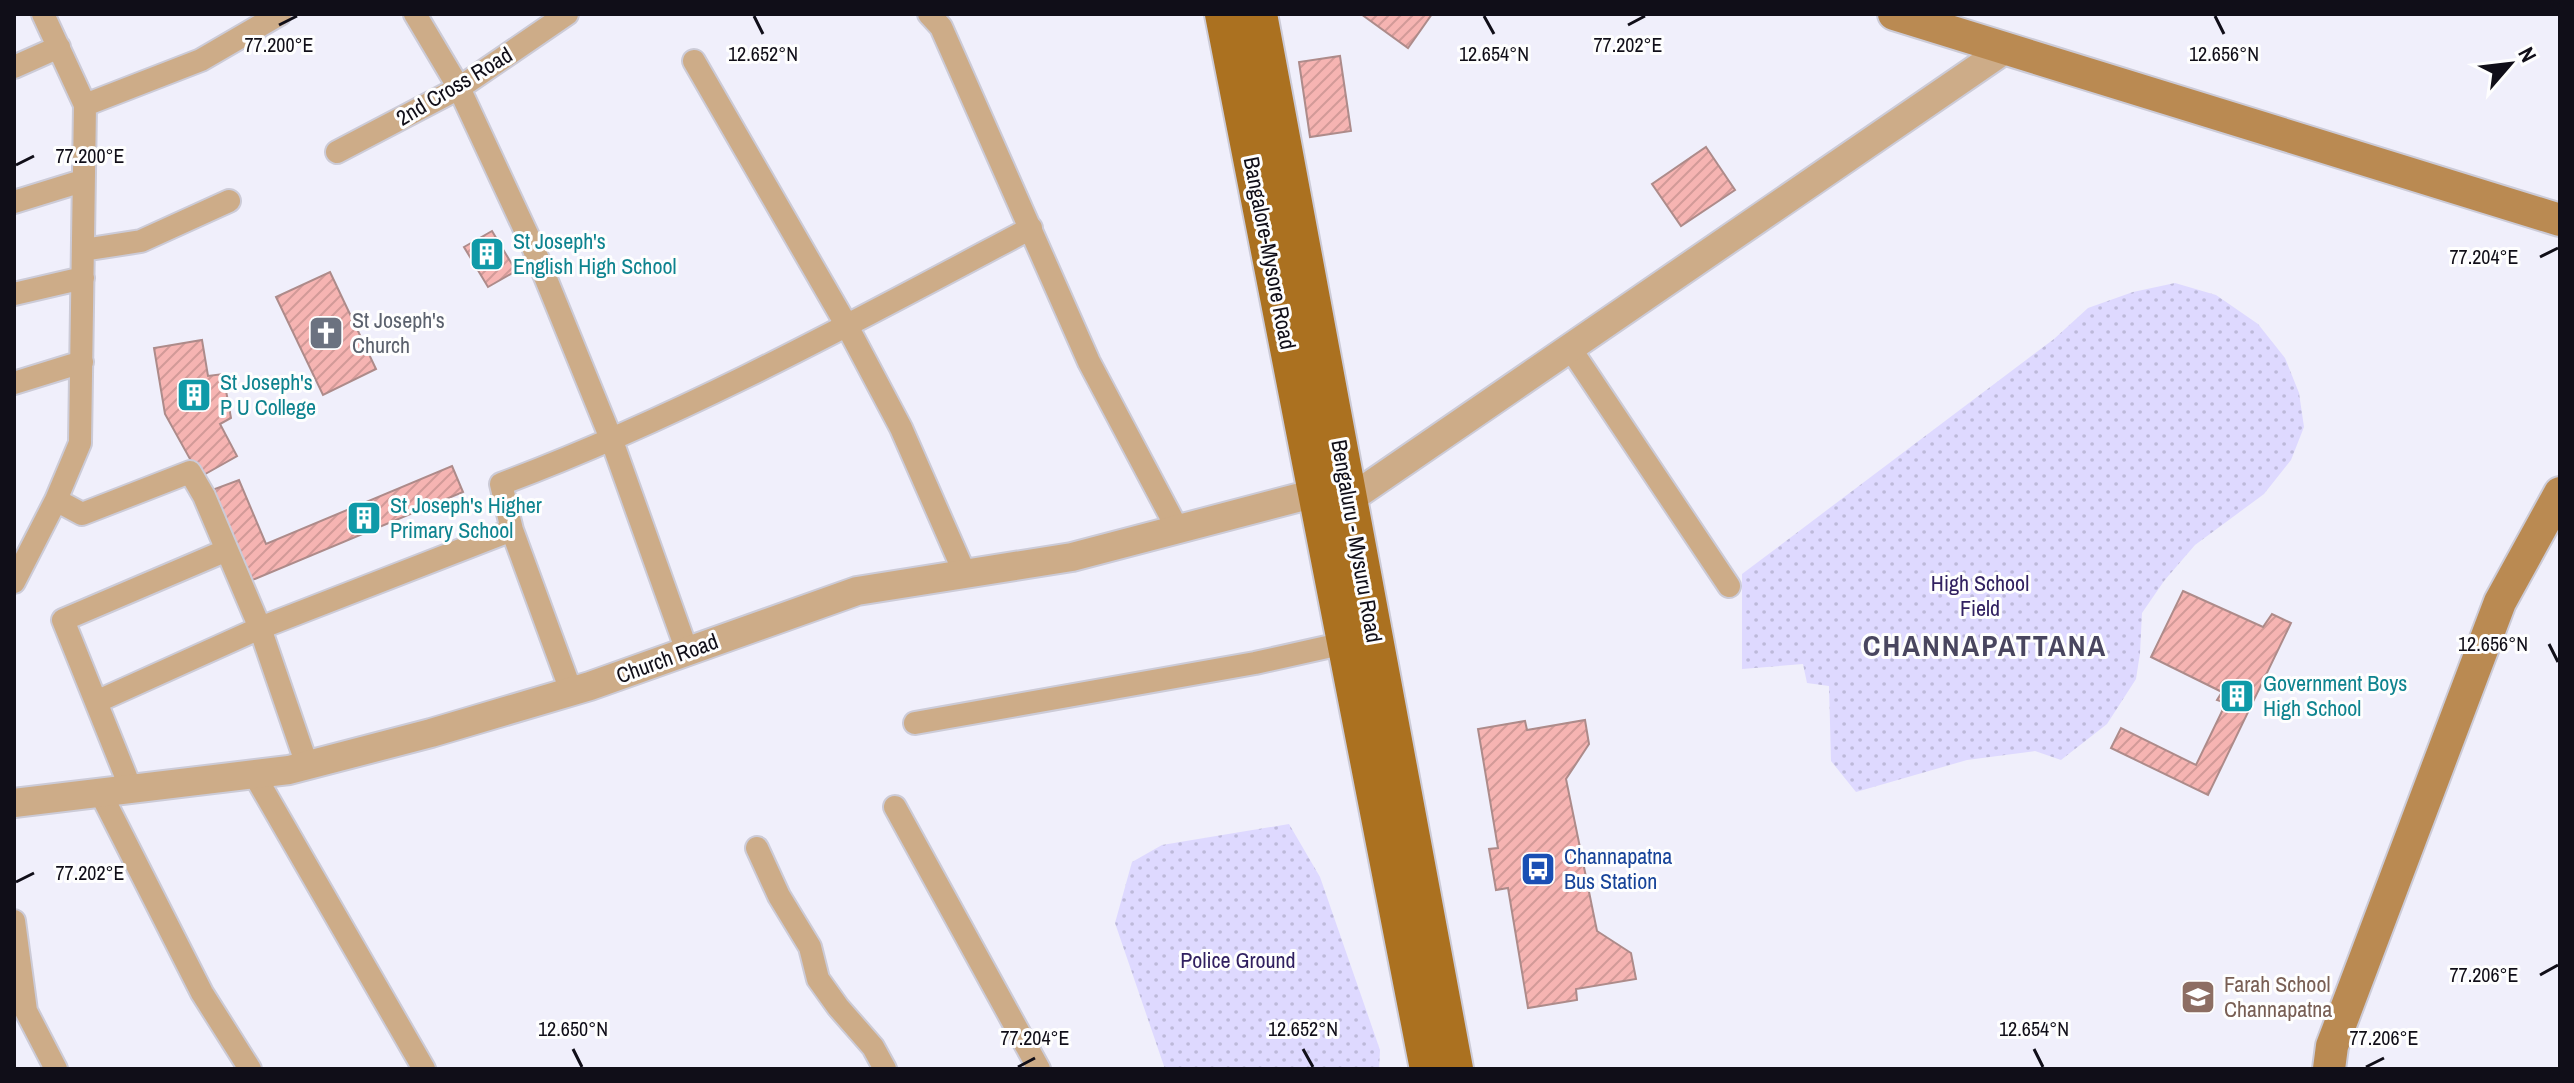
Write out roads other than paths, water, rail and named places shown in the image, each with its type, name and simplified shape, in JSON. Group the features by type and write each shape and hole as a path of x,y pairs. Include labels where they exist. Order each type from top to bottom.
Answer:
{"main road":[{"name":"Bangalore-Mysore Road","path":"1223,14 1333,496"},
{"name":"Bengaluru - Mysuru Road","path":"1259,14 1333,496 1447,1069"},
{"path":"1894,14 2560,220"},
{"path":"2329,1069 2332,1046 2500,602 2560,493"},
{"name":"Bengaluru - Mysuru Road","path":"1333,496 1345,643 1375,719"}],"street":[{"path":"85,105 201,60 280,14"},
{"path":"415,14 459,88 533,247 612,441 687,651"},
{"name":"2nd Cross Road","path":"337,152 459,88 567,14"},
{"path":"940,18 1089,362 1178,530"},
{"path":"14,67 55,26 85,105 80,443 56,500 14,582"},
{"name":"Church Road","path":"14,803 255,776 307,765 431,733 571,691 857,591 1072,557 1333,496 1570,348 2007,48"},
{"path":"694,61 847,326 901,428 965,574"},
{"path":"14,202 82,181"},
{"path":"83,250 141,241 229,201"},
{"path":"571,691 512,530 501,484 612,441 847,326 1031,228"},
{"path":"14,294 83,278"},
{"path":"1570,348 1729,586"},
{"path":"14,383 82,362"},
{"path":"56,500 82,514 190,472 204,496 260,628 307,765"},
{"path":"96,702 260,628 512,530"},
{"path":"131,789 63,620 227,550"},
{"path":"915,723 1255,663 1345,643"},
{"path":"255,776 424,1069"},
{"path":"101,794 202,993 250,1069"},
{"path":"895,807 1039,1069"},
{"path":"757,848 779,896 810,947 818,979 873,1047 885,1069"},
{"path":"14,921 20,1014 56,1069"}],"place":[{"name":"St Joseph's English High School","path":"487,254"},
{"name":"St Joseph's Church","path":"326,333"},
{"name":"St Joseph's P U College","path":"194,395"},
{"name":"St Joseph's Higher Primary School","path":"364,518"},
{"name":"Government Boys High School","path":"2237,696"},
{"name":"Channapatna Bus Station","path":"1538,869"},
{"name":"Farah School Channapatna","path":"2198,997"}],"district":[{"name":"CHANNAPATTANA","path":"1985,645"}],"park label":[{"name":"High School Field","path":"1980,596"},
{"name":"Police Ground","path":"1238,960"}]}
